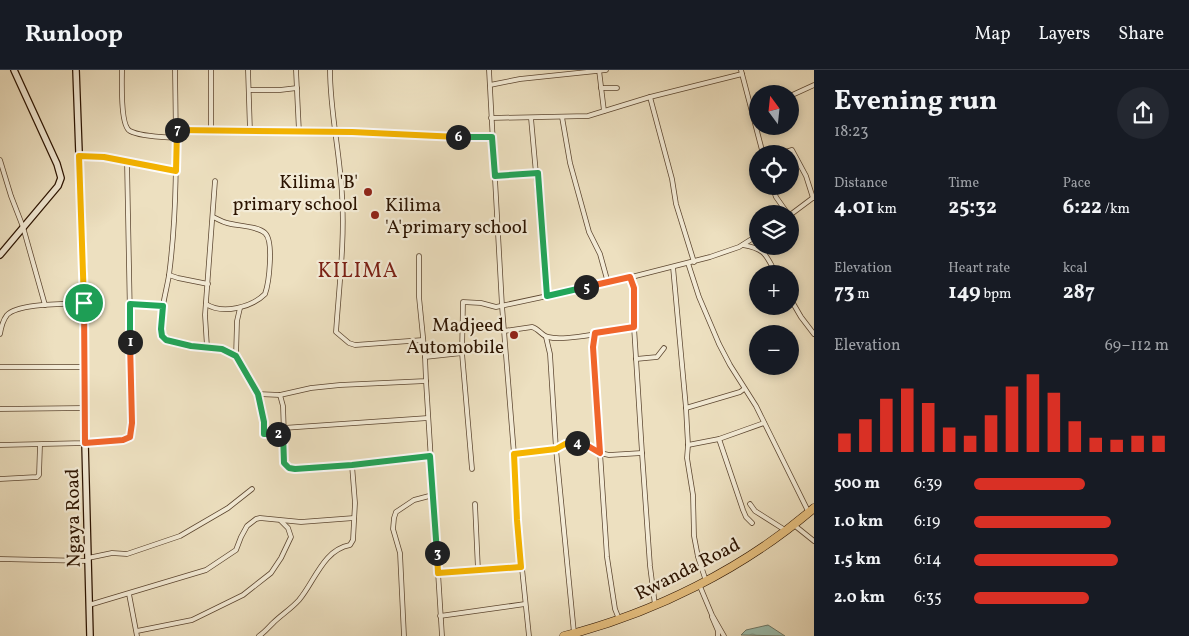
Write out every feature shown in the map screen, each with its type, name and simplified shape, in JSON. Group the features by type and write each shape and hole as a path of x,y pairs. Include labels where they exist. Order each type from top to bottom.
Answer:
{"highway":[{"name":"Rwanda Road","path":"564,636 619,620 655,606 736,563 794,525 811,511"}],"street":[{"path":"0,255 58,186 61,178 57,164 14,70"},
{"name":"Ngaya Road","path":"76,70 84,303 85,443 90,636"},
{"path":"122,70 126,128 140,134 177,138"},
{"path":"175,70 176,171 169,275 163,306 162,336 166,340 191,346 222,349 236,356"},
{"path":"211,70 211,131"},
{"path":"248,70 250,131"},
{"path":"296,70 299,132"},
{"path":"330,70 331,109 340,165 343,210 336,332 348,343 354,345 423,340"},
{"path":"489,70 502,306 514,454 517,520 529,636"},
{"path":"490,85 520,79 606,70"},
{"path":"599,71 604,111"},
{"path":"491,118 588,116 741,72 749,101"},
{"path":"799,92 814,85"},
{"path":"249,90 297,88"},
{"path":"601,88 617,88"},
{"path":"650,97 672,179 676,204 694,262"},
{"path":"562,117 570,163 587,227 600,254 608,283"},
{"path":"532,118 547,296"},
{"path":"177,130 352,132 448,137 492,137"},
{"path":"79,156 104,157 176,171"},
{"path":"0,160 23,228 45,305"},
{"path":"0,445 85,443 123,440 130,437 132,423 127,162"},
{"path":"799,163 813,197 799,207"},
{"path":"495,176 538,173"},
{"path":"206,347 206,304 215,181"},
{"path":"206,304 217,308 240,308 252,304 265,294 270,263 268,236 259,230 226,223 213,217"},
{"path":"472,469 462,353 462,302 481,303 496,307 502,306 694,262 743,245 749,241"},
{"path":"743,245 749,246"},
{"path":"419,256 418,297 425,357 442,636"},
{"path":"688,263 699,297 719,344 744,389 756,406 811,511"},
{"path":"673,267 686,408 687,458 693,495 694,536 702,582 712,615 724,636"},
{"path":"169,275 183,280 208,284"},
{"path":"630,277 634,288 634,327 642,453 650,566 655,606"},
{"path":"0,334 6,316 12,312 45,305 84,303"},
{"path":"130,304 163,306"},
{"path":"240,308 237,321 236,356 258,394 264,422 264,434 283,433"},
{"path":"799,314 814,334"},
{"path":"504,331 532,327 546,337 560,338 634,327"},
{"path":"595,333 593,347 607,557 615,609 619,620"},
{"path":"546,337 550,354 556,449 574,633"},
{"path":"636,359 657,357 664,348"},
{"path":"425,357 462,353"},
{"path":"0,367 85,367"},
{"path":"258,394 280,395 311,388 426,381"},
{"path":"686,408 740,392 744,389"},
{"path":"280,395 283,406 284,463 289,468 352,465 430,456"},
{"path":"0,409 85,408"},
{"path":"283,428 428,418"},
{"path":"688,445 719,439 764,423"},
{"path":"719,439 743,510 746,517 752,523"},
{"path":"514,454 556,449 565,444 581,443 600,453 615,455 642,453"},
{"path":"0,479 37,477 39,475 40,445"},
{"path":"259,636 298,601 324,563 336,550 350,545 353,540 355,503 352,465"},
{"path":"0,559 88,559 112,554 127,554 180,536 228,508 252,489"},
{"path":"404,636 400,553 393,528 394,518 396,512 414,500 433,495"},
{"path":"475,504 478,570"},
{"path":"750,504 755,511 786,530"},
{"path":"89,605 194,575 218,563 236,550 247,526 256,518 301,522 354,518"},
{"path":"137,631 192,620 243,595 260,583 272,573 291,537 288,528 281,521"},
{"path":"794,525 814,541"},
{"path":"438,573 521,567"},
{"path":"129,594 137,636"},
{"path":"440,616 525,604"},
{"path":"712,615 711,618 718,631 718,636"}],"water":[{"path":"768,625 785,636 741,635 746,630"}],"place":[{"name":"Kilima 'B' primary school","path":"368,192"},
{"name":"Kilima 'A'primary school","path":"375,215"},
{"name":"Madjeed Automobile","path":"514,335"}],"district":[{"name":"KILIMA","path":"358,270"}],"route":[{"path":"177,130 352,132 448,137 492,137 495,176 538,173 542,250 547,296 630,277 634,288 634,327 595,333 593,338 600,453 581,443 575,443 565,444 556,449 514,454 521,567 438,573 430,456 352,465 289,468 284,463 283,433 264,434 264,422 258,394 236,356 222,349 191,346 166,340 162,336 161,329 163,306 130,304 132,423 130,437 123,440 85,443 84,303 79,156 104,157 176,171 177,130"}]}
